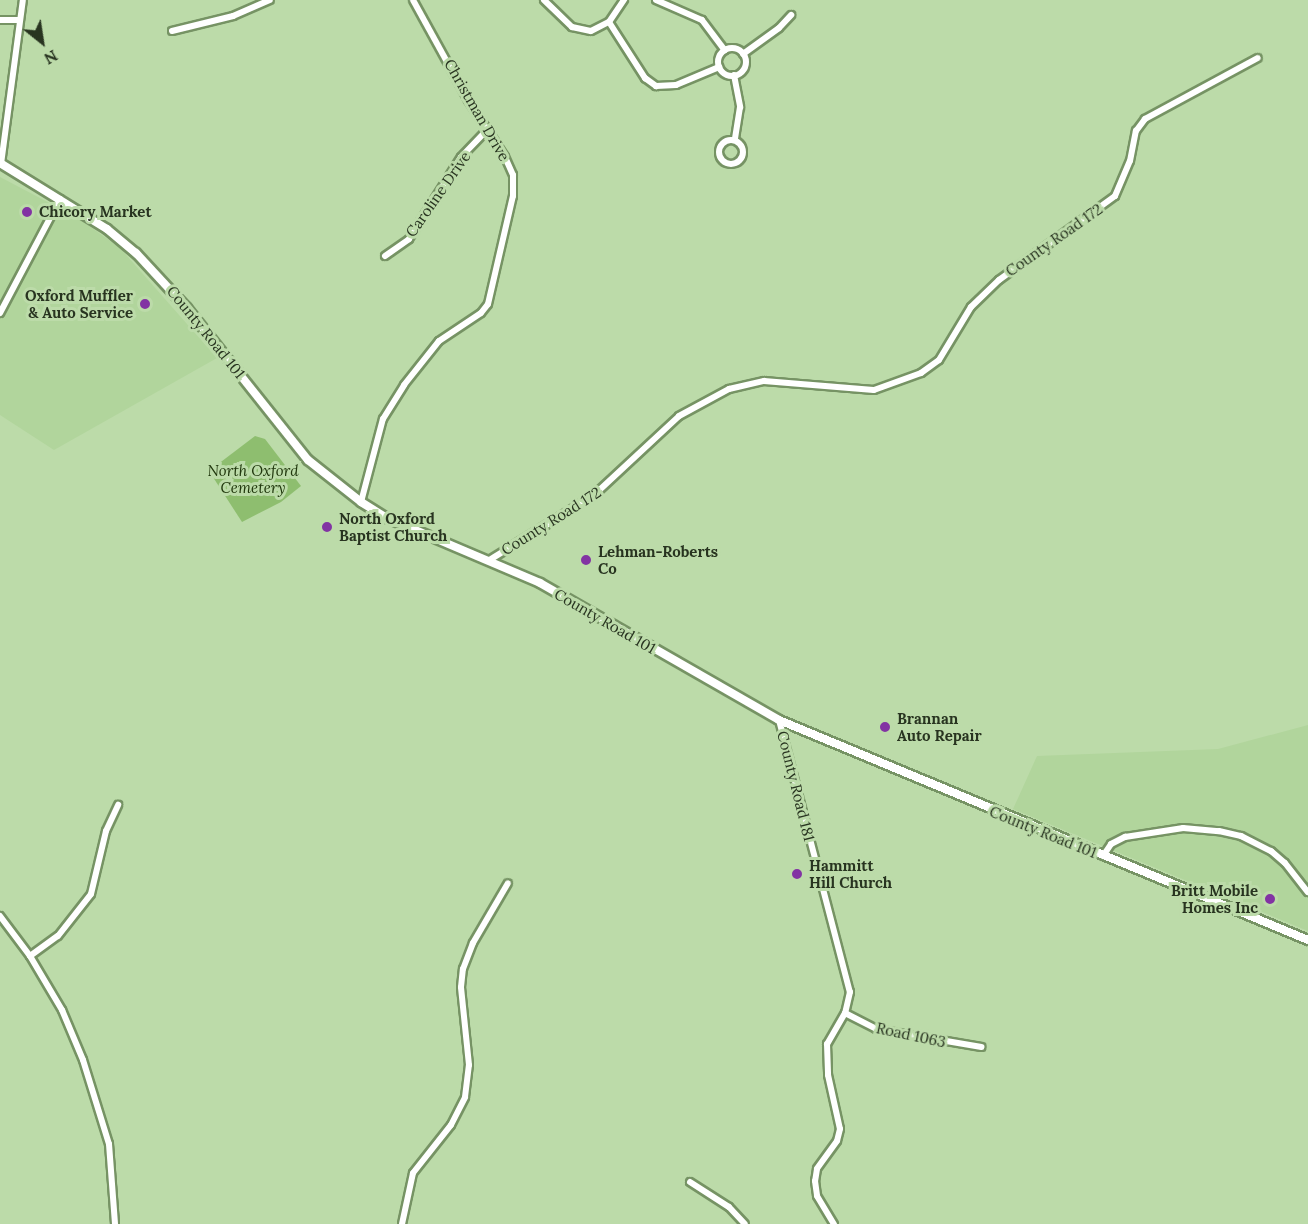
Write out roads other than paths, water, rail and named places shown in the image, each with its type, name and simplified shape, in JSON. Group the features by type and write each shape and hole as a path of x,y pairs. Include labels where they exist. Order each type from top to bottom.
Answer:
{"street":[{"path":"1,164 23,0"},
{"path":"172,31 233,16 270,0"},
{"name":"Christman Drive","path":"361,502 383,419 404,385 428,352 481,313 491,298 504,247 513,175 413,0"},
{"path":"544,0 554,13 578,30 598,30 609,22 624,0"},
{"path":"656,0 702,20 725,50"},
{"path":"743,54 779,28 791,15"},
{"path":"0,20 19,20"},
{"path":"609,22 645,78 656,86 676,85 719,67"},
{"path":"737,49 743,54 744,67 734,75 723,73 718,59 725,50 737,49"},
{"name":"County Road 172","path":"491,559 593,496 680,416 729,389 764,381 874,390 921,373 939,360 971,307 999,280 1115,196 1130,162 1136,131 1145,119 1257,58"},
{"path":"734,75 740,107 735,140"},
{"name":"Caroline Drive","path":"385,256 409,239 428,214 455,165 488,129"},
{"path":"735,140 740,143 744,154 739,161 729,164 722,161 719,150 723,143 735,140"},
{"name":"County Road 101","path":"1,164 107,229 162,278 308,460 361,502 395,521 491,559 779,720 1308,940"},
{"path":"0,313 60,199"},
{"name":"County Road 181","path":"779,720 850,992 845,1013 827,1044 828,1076 840,1129 837,1141 817,1169 815,1181 817,1196 834,1224"},
{"path":"30,956 58,936 91,894 106,831 118,805"},
{"path":"1103,856 1111,844 1125,837 1183,828 1219,831 1241,836 1270,852 1286,863 1308,892"},
{"path":"402,1224 413,1173 451,1125 465,1097 469,1065 461,987 463,969 473,943 508,883"},
{"path":"0,916 30,956 62,1010 99,1102 109,1144 115,1224"},
{"name":"Road 1063","path":"845,1013 876,1029 981,1047"},
{"path":"690,1182 729,1207 745,1224"}],"place":[{"name":"Chicory Market","path":"27,212"},
{"name":"Oxford Muffler & Auto Service","path":"145,304"},
{"name":"North Oxford Baptist Church","path":"327,527"},
{"name":"Lehman-Roberts Co","path":"586,560"},
{"name":"Brannan Auto Repair","path":"885,727"},
{"name":"Hammitt Hill Church","path":"797,874"},
{"name":"Britt Mobile Homes Inc","path":"1270,899"}],"park label":[{"name":"North Oxford Cemetery","path":"253,478"}]}
